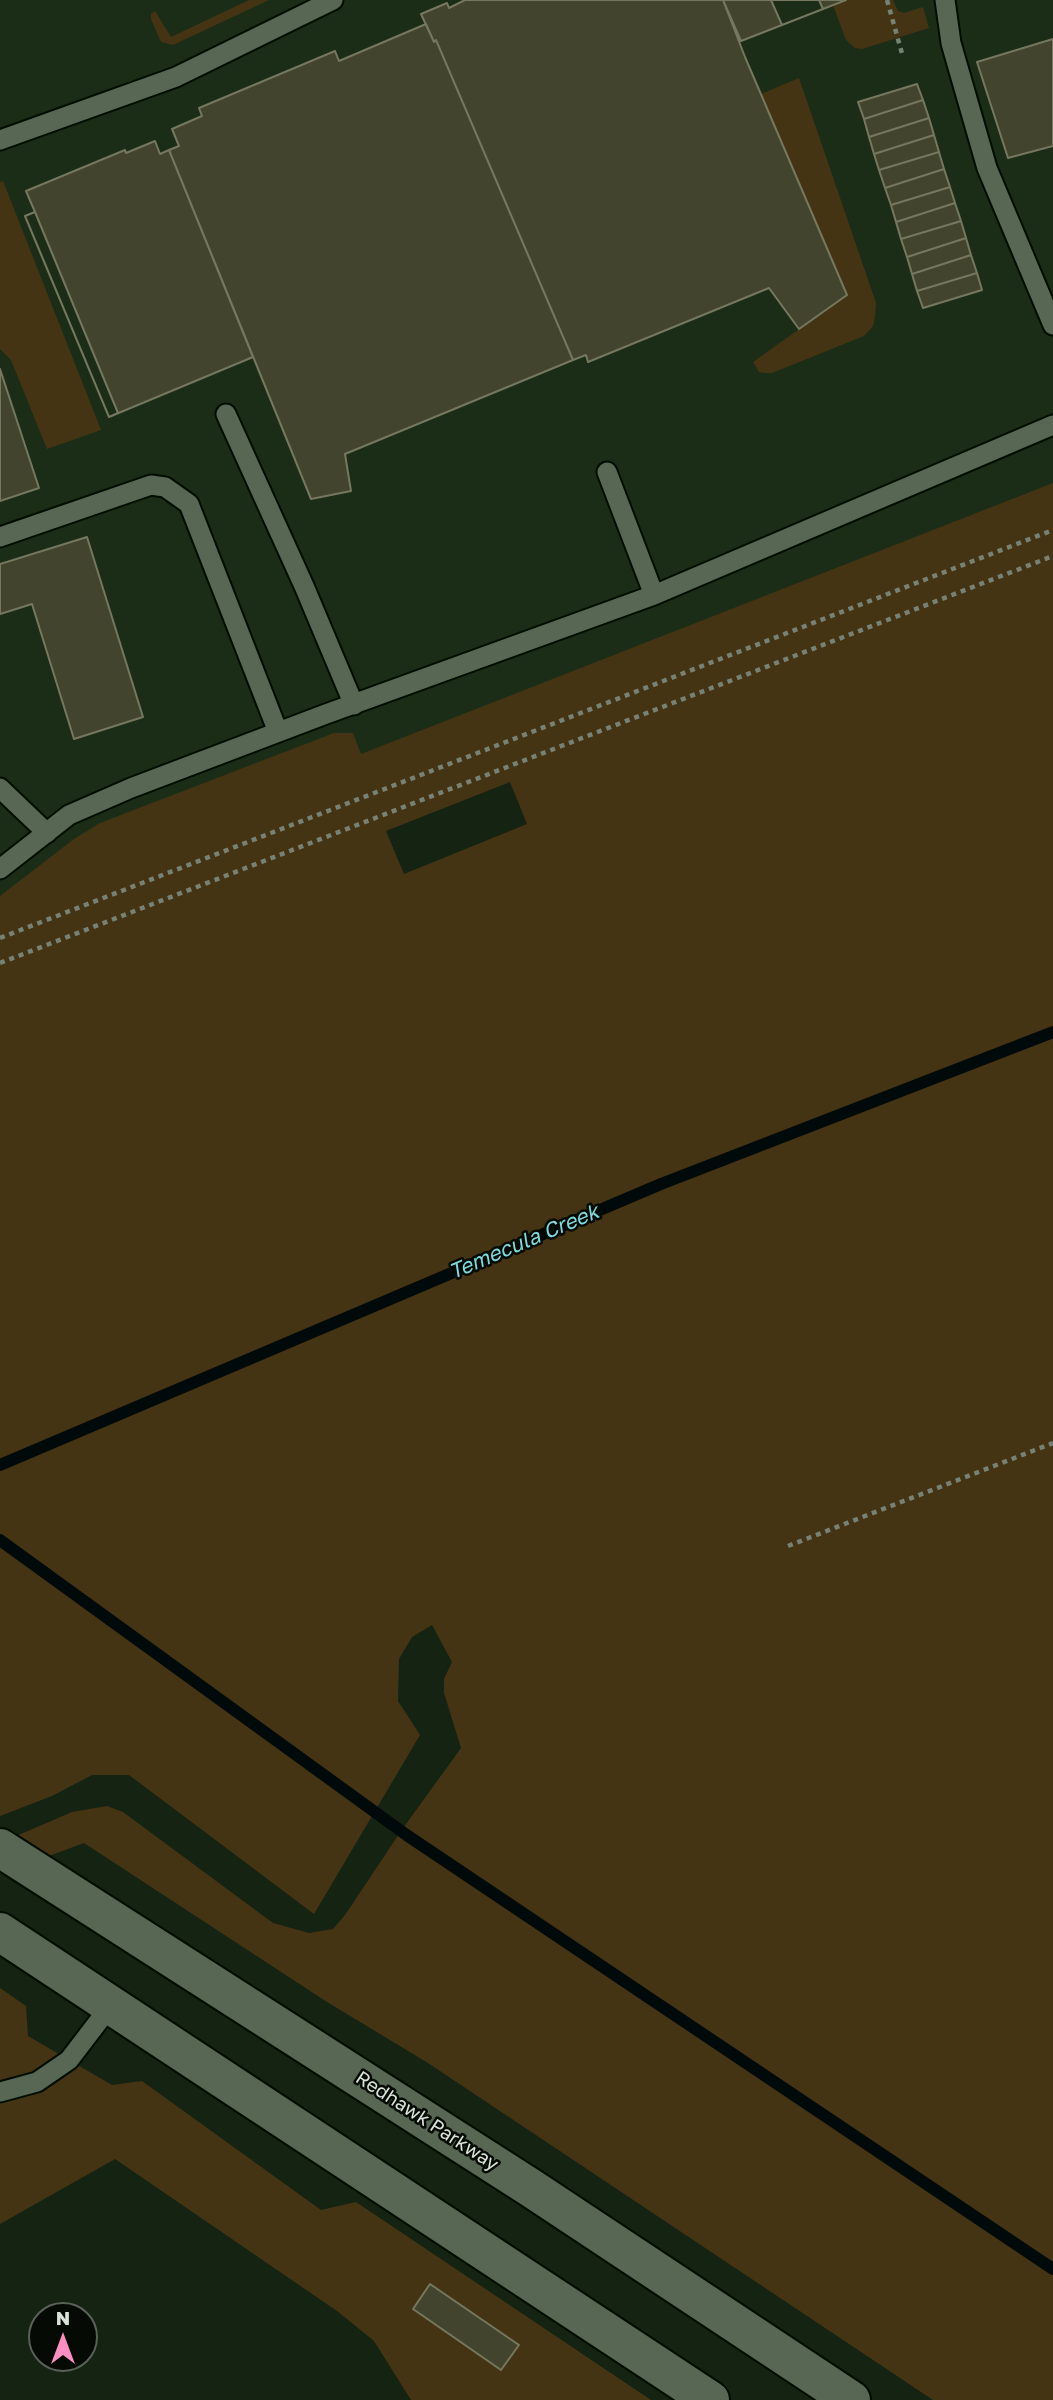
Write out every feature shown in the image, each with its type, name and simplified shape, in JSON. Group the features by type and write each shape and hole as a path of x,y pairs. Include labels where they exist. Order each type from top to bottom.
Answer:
{"main road":[{"name":"Redhawk Parkway","path":"0,1848 508,2173 851,2400"},
{"path":"0,1932 710,2400"}],"lane":[{"path":"0,140 176,77 333,0"},
{"path":"945,0 951,43 985,163 1050,309"},
{"path":"226,414 304,586 354,705"},
{"path":"0,869 69,815 131,788 654,594 1053,425"},
{"path":"607,472 654,594"},
{"path":"0,537 150,485 165,487 189,504 278,732"},
{"path":"0,788 47,833"},
{"path":"0,2092 37,2082 69,2060 111,2005"}],"path":[{"path":"887,0 903,57"},
{"path":"0,938 1053,530"},
{"path":"0,963 1053,556"},
{"path":"788,1546 1053,1443"}],"shaded area":[{"path":"0,0 1053,0 1053,521 0,930"},
{"path":"249,0 269,0 173,45 161,42 151,19 151,14 155,11 171,37"},
{"path":"846,0 893,0 898,11 904,13 923,7 929,28 862,49 855,48 846,40 833,5"},
{"path":"799,78 876,303 875,316 873,326 864,336 772,373 766,373 759,372 753,362 847,295 761,94"},
{"path":"3,181 101,430 47,449 11,360 0,349 0,182"},
{"path":"1053,483 1053,2400 933,2400 428,2063 327,2002 84,1843 0,1874 0,1843 72,1812 107,1806 123,1812 273,1923 309,1933 333,1929 461,1748 444,1693 444,1679 452,1662 432,1625 412,1637 399,1659 398,1701 420,1735 314,1914 129,1775 92,1775 52,1796 0,1816 0,896 74,839 100,823 334,733 353,733 361,754","holes":["510,782 527,824 404,874 386,831"]},
{"path":"0,1988 26,2006 28,2036 112,2085 142,2081 321,2210 356,2202 651,2400 411,2400 374,2341 337,2311 115,2159 0,2224"}],"building":[{"path":"465,0 723,0 847,295 799,329 769,288 588,362 586,355 573,360 436,40 434,42 421,14 447,3 449,8"},
{"path":"723,0 846,0 741,41"},
{"path":"771,0 819,0 823,9 782,25"},
{"path":"426,24 434,42 436,40 573,360 345,454 351,491 311,499 169,150 179,146 172,129 202,116 199,108 335,51 339,61"},
{"path":"1053,39 1053,146 1008,158 977,62"},
{"path":"917,84 923,100 864,119 858,102"},
{"path":"923,100 929,118 869,137 864,119"},
{"path":"929,118 934,135 874,154 869,137"},
{"path":"934,135 939,152 879,170 874,154"},
{"path":"155,141 160,154 169,150 253,357 109,417 25,216 35,212 26,191 125,150 126,153"},
{"path":"939,152 944,169 885,188 879,170"},
{"path":"944,169 950,187 891,205 885,188"},
{"path":"950,187 955,203 896,222 891,205"},
{"path":"955,203 961,221 901,239 896,222"},
{"path":"35,212 118,413 109,417 25,216"},
{"path":"961,221 966,238 907,257 901,239"},
{"path":"966,238 971,255 912,274 907,257"},
{"path":"971,255 977,273 917,291 912,274"},
{"path":"977,273 982,290 923,308 917,291"},
{"path":"0,369 39,488 0,501"},
{"path":"87,537 143,717 74,739 32,604 0,614 0,564"},
{"path":"430,2284 519,2345 501,2370 413,2309"}],"waterway":[{"name":"Temecula Creek","path":"0,1465 661,1184 1053,1032"},
{"path":"0,1540 408,1836 1053,2269"}]}
